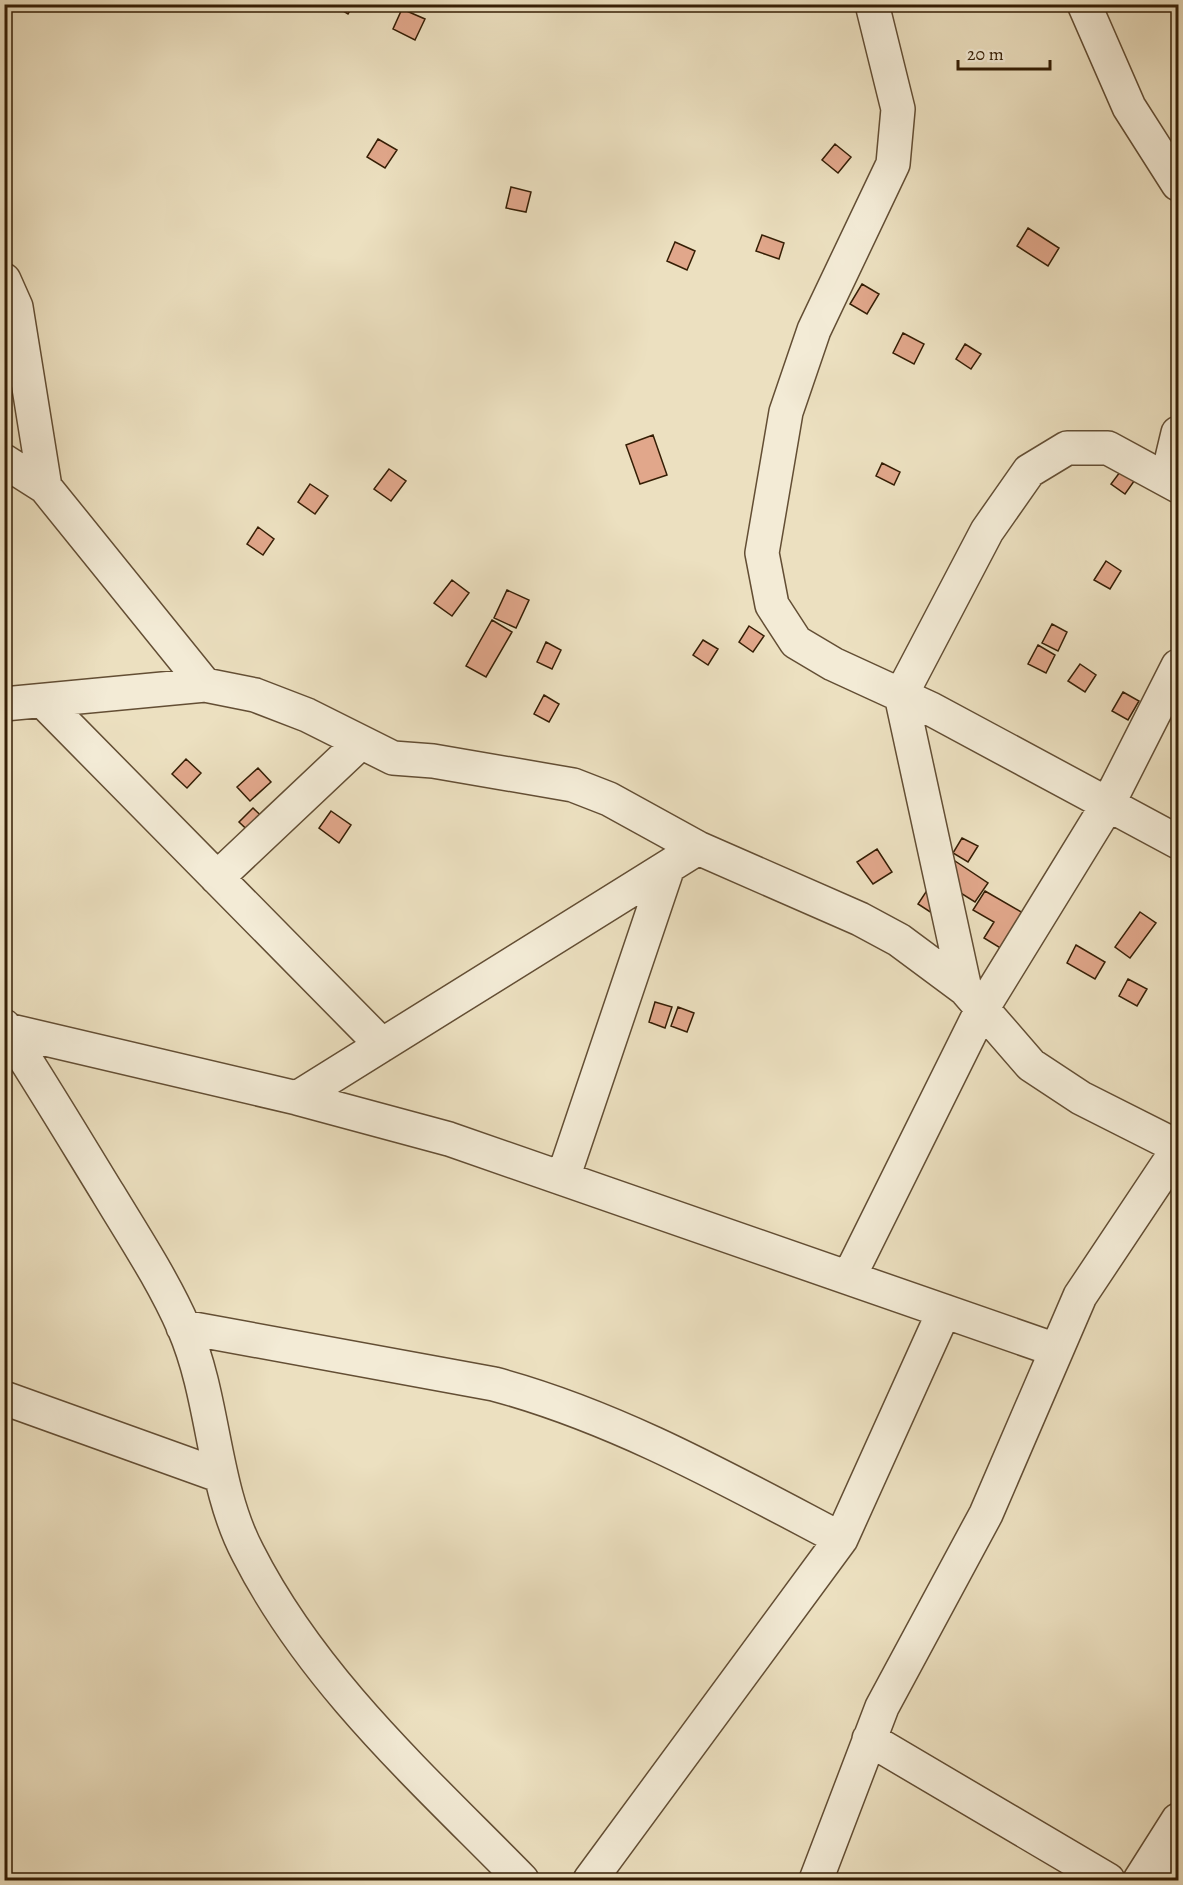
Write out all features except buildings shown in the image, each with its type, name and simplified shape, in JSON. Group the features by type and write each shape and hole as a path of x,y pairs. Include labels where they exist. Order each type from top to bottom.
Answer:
{"street":[{"path":"872,4 898,109 893,164 814,330 786,412 762,554 772,605 796,642 833,664 901,695 1179,842"},
{"path":"1083,4 1129,107 1179,184"},
{"path":"4,280 16,307 45,487"},
{"path":"973,999 901,695 987,531 1029,471 1067,448 1108,448 1173,483 1179,433"},
{"path":"4,461 45,487 205,685"},
{"path":"849,1277 973,999 1108,804 1179,666"},
{"path":"4,704 205,685 255,695 307,715 393,758 453,764 573,785 609,799 698,848 880,930 937,966 973,999 1031,1065 1081,1098 1179,1148 1080,1296 986,1514 882,1707 816,1881"},
{"path":"43,701 382,1046"},
{"path":"217,878 360,743"},
{"path":"297,1098 698,848"},
{"path":"563,1178 668,867"},
{"path":"6,1028 297,1098 449,1139 1056,1350"},
{"path":"6,1028 144,1251 183,1327 201,1375 221,1476 246,1551 291,1628 349,1703 522,1881"},
{"path":"590,1881 841,1539 944,1311"},
{"path":"183,1327 494,1384 544,1397 608,1422 697,1464 841,1539"},
{"path":"4,1398 221,1476"},
{"path":"869,1739 1108,1881"},
{"path":"1157,1872 1179,1820"}]}
